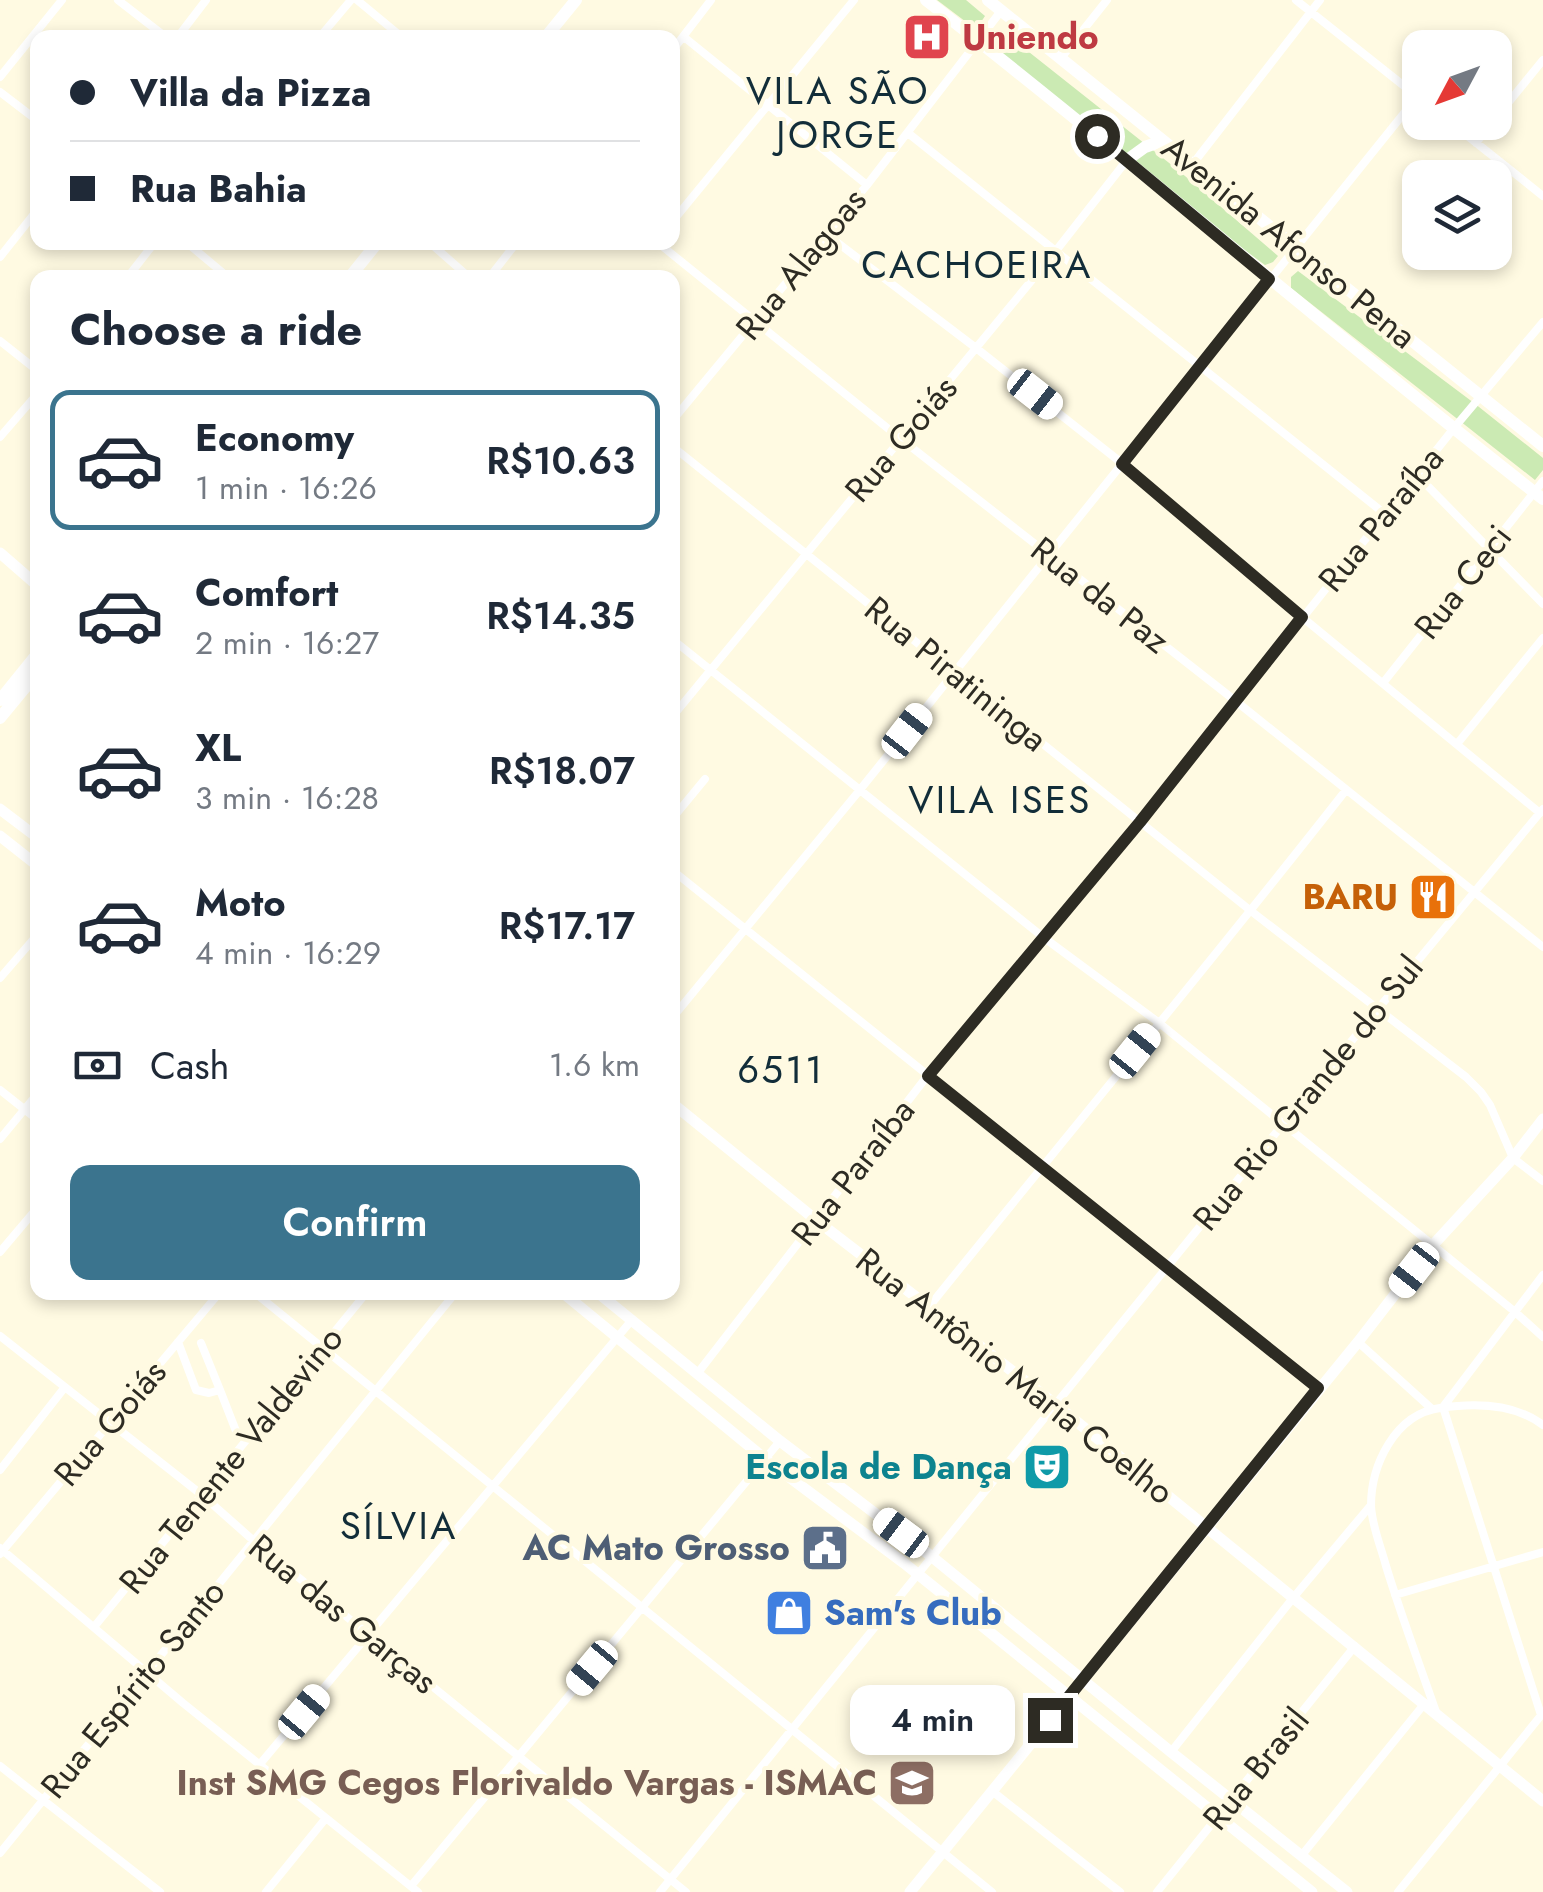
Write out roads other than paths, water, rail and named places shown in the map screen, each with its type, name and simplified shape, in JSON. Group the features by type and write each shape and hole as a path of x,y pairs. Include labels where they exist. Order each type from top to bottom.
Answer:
{"main road":[{"path":"551,30 576,0"},
{"name":"Avenida Afonso Pena","path":"926,0 1454,428 1540,490"},
{"name":"Avenida Afonso Pena","path":"988,0 1543,446"},
{"path":"1127,160 1162,140"},
{"path":"355,270 372,250"},
{"path":"0,553 30,579"},
{"path":"0,700 30,663"},
{"path":"0,718 30,682"},
{"path":"1,810 30,832"},
{"path":"0,836 30,860"},
{"name":"Rua Antônio Maria Coelho","path":"680,1110 1055,1404 1543,1800"},
{"path":"910,1892 1434,1245 1543,1119"},
{"path":"572,1300 1312,1892"},
{"path":"607,1300 696,1375 932,1556 1347,1892"}],"street":[{"path":"38,30 62,0"},
{"path":"118,0 157,30"},
{"path":"182,30 206,0"},
{"path":"327,30 354,0 393,30"},
{"path":"680,41 711,0"},
{"path":"680,212 854,0"},
{"path":"1061,58 1107,0"},
{"path":"1296,0 1402,84"},
{"path":"1192,165 1320,0"},
{"name":"Rua Alagoas","path":"680,412 867,185 1001,11"},
{"path":"684,37 867,185"},
{"path":"0,78 30,40"},
{"path":"1512,99 1543,60"},
{"path":"0,92 30,115"},
{"path":"680,1008 1402,119"},
{"path":"908,132 1385,514"},
{"path":"1472,140 1543,196"},
{"name":"Rua Goiás","path":"680,707 1127,160"},
{"path":"0,257 30,219"},
{"path":"826,234 1122,464 1302,617 1541,811"},
{"path":"133,270 149,250"},
{"path":"196,250 220,270"},
{"path":"438,250 461,270"},
{"path":"495,270 511,250"},
{"name":"Rua da Paz","path":"667,250 1543,947"},
{"name":"Rua Paraíba","path":"696,1375 928,1076 1140,822 1543,322"},
{"path":"0,341 30,365"},
{"path":"0,438 30,402"},
{"name":"Rua Piratininga","path":"680,452 1481,1092 1512,1158"},
{"path":"1417,474 1543,604"},
{"name":"Rua Ceci","path":"1383,683 1540,490"},
{"path":"1457,744 1543,638"},
{"path":"680,645 1042,937 1158,1022 1543,1337"},
{"path":"680,809 705,779"},
{"path":"928,1308 1346,790"},
{"name":"Rua Rio Grande do Sul","path":"660,1892 1541,811"},
{"path":"680,876 1318,1388"},
{"path":"0,978 30,943"},
{"path":"0,1090 30,1114"},
{"path":"0,1139 30,1102"},
{"path":"1512,1158 1543,1181"},
{"path":"0,1252 30,1216"},
{"path":"1443,1407 1543,1276"},
{"name":"Rua Goiás","path":"1,1550 213,1300"},
{"path":"264,1300 992,1892"},
{"name":"Rua Tenente Valdevino","path":"94,1627 361,1300"},
{"name":"Rua Espírito Santo","path":"0,1853 449,1300"},
{"path":"260,1764 632,1321"},
{"name":"Rua das Garças","path":"0,1336 202,1495 369,1636 686,1892"},
{"path":"178,1342 196,1390 220,1390"},
{"path":"1358,1342 1432,1409"},
{"path":"200,1343 236,1430"},
{"path":"0,1470 65,1387"},
{"path":"1436,1712 1373,1520 1375,1473 1390,1441 1414,1417 1432,1409 1483,1405 1518,1411 1543,1425"},
{"path":"1398,1892 1542,1714 1443,1407"},
{"path":"1,1550 414,1889 518,1756 780,1441"},
{"path":"1171,1752 1371,1505"},
{"path":"1395,1595 1543,1552"},
{"name":"Rua Brasil","path":"1157,1892 1355,1646"},
{"path":"1302,1855 1424,1702"},
{"path":"0,1766 160,1892"},
{"path":"992,1790 1120,1892"},
{"path":"266,1892 326,1818"}],"place":[{"name":"Uniendo","path":"927,37"},
{"name":"BARU","path":"1433,897"},
{"name":"Escola de Dança","path":"1047,1467"},
{"name":"AC Mato Grosso","path":"825,1548"},
{"name":"Sam's Club","path":"789,1613"},
{"name":"Inst SMG Cegos Florivaldo Vargas - ISMAC","path":"912,1783"}],"district":[{"name":"VILA SÃO JORGE","path":"838,112"},
{"name":"CACHOEIRA","path":"977,264"},
{"name":"VILA ISES","path":"1000,799"},
{"name":"6511","path":"781,1069"},
{"name":"SÍLVIA","path":"399,1525"}]}
